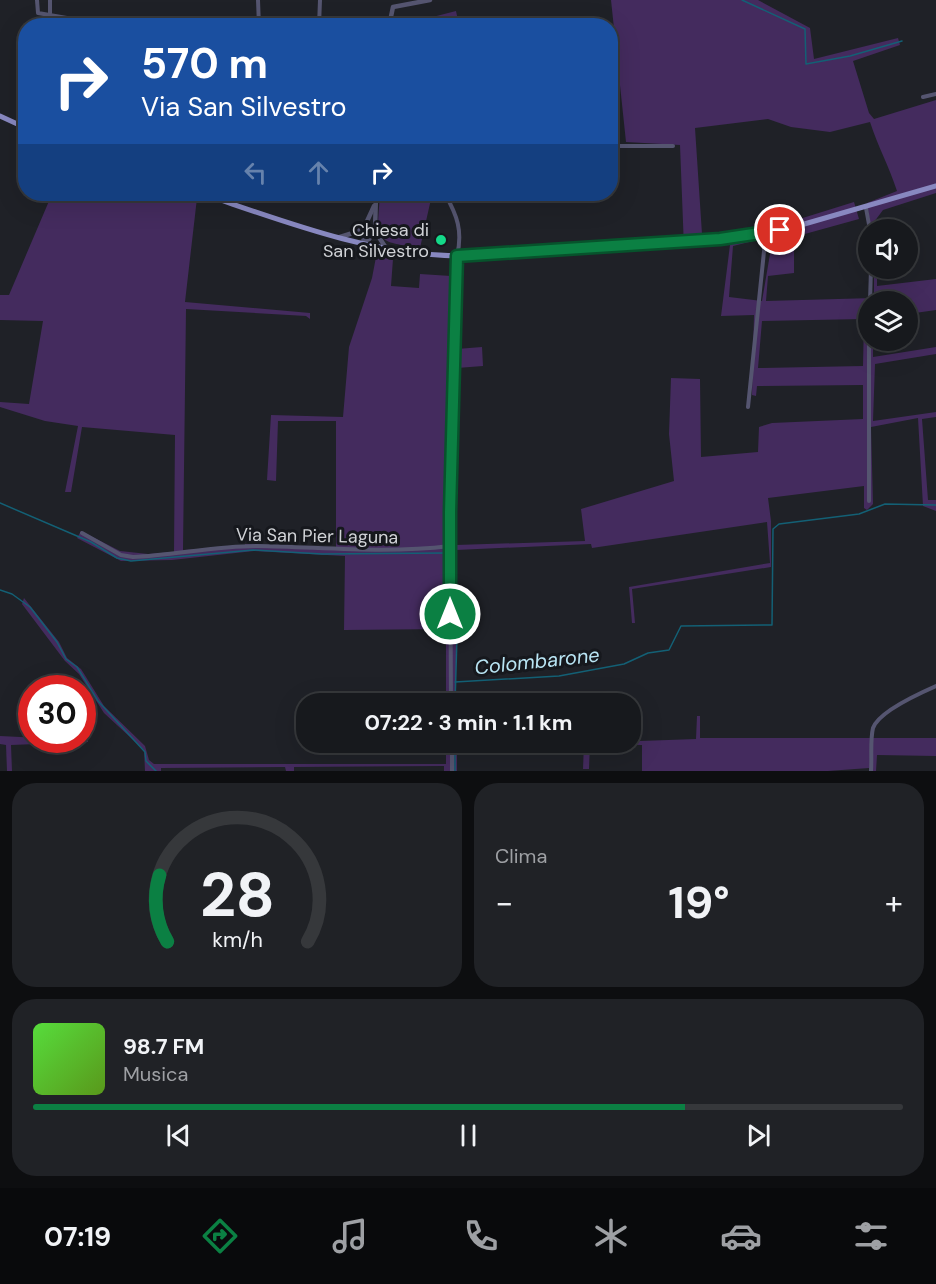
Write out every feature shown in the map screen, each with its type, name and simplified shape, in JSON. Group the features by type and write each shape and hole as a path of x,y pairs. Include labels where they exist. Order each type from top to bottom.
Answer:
{"main road":[{"path":"2,118 18,125"},
{"path":"224,201 364,246 391,251 457,256 720,239 794,227 936,186"}],"street":[{"path":"37,0 38,13 74,18"},
{"path":"50,0 50,13"},
{"path":"258,0 259,18"},
{"path":"320,18 321,0"},
{"path":"391,18 393,7 429,0"},
{"path":"923,97 936,94"},
{"path":"618,146 673,146"},
{"path":"375,201 375,231 380,241 391,251"},
{"path":"448,201 459,223 450,546 451,693"},
{"path":"364,246 362,235 375,205"},
{"path":"866,208 868,219"},
{"path":"330,236 348,236 365,226"},
{"path":"364,246 375,231"},
{"path":"748,407 766,232"},
{"path":"868,501 869,351"},
{"name":"Via San Pier Laguna","path":"82,533 121,555 133,557 255,546 356,551 407,551 450,546"},
{"path":"871,771 873,729 877,722 904,701 936,686"},
{"path":"452,753 452,771"}],"shaded area":[{"path":"611,0 758,0 810,28 814,59 898,38 900,45 853,61 869,113 874,119 936,100 936,193 883,210 876,219 869,219 867,203 897,191 870,122 830,132 791,127 768,119 695,128 702,234 777,226 854,202 859,219 794,237 794,273 768,276 766,301 858,298 858,319 762,321 758,368 863,366 863,351 873,351 873,357 936,347 936,354 875,364 873,421 936,412 936,417 922,419 928,500 936,500 936,511 923,506 918,418 871,427 873,504 867,510 864,508 864,486 768,498 771,521 771,567 632,589 635,623 632,623 629,587 770,563 767,522 592,548 591,544 456,550 456,693 446,693 446,629 344,630 345,556 254,551 172,560 121,561 77,538 81,531 120,551 148,554 174,552 175,435 82,427 71,492 65,492 78,426 45,421 0,407 0,402 29,404 43,321 0,320 0,295 9,295 49,201 197,201 185,302 310,313 310,319 306,316 186,309 183,550 245,546 245,544 336,549 336,421 278,421 276,481 267,480 271,415 343,417 349,347 372,278 376,257 393,259 391,286 419,288 420,274 451,276 452,265 459,264 457,349 482,347 483,366 457,368 456,545 585,541 581,509 674,481 669,434 671,378 700,379 701,457 758,452 759,427 772,423 863,419 863,385 757,386 756,396 752,395 754,315 721,316 730,245 684,248 680,145 626,142 618,66 618,18 613,18","holes":["789,232 790,248 770,254 762,301 729,297 733,246"]},
{"path":"456,11 458,18 429,18"},
{"path":"379,201 431,201 420,248 385,240 381,236 378,221"},
{"path":"874,279 877,279 877,286 936,279 936,310 918,313 918,291 874,291"},
{"path":"24,598 59,642 67,658 85,675 80,675 65,661 22,604"},
{"path":"96,693 104,706 145,746 149,760 154,764 446,764 446,753 457,753 457,771 444,771 444,766 294,767 294,771 286,771 285,767 161,768 161,771 145,771 144,750 104,713 96,701"},
{"path":"697,716 700,716 700,738 936,738 936,756 877,755 876,771 869,771 869,768 828,771 642,771 641,741 696,739"},
{"path":"0,736 18,737 18,745 11,745 12,771 7,771 6,745 0,744"},
{"path":"584,753 590,753 589,769 583,769"}],"waterway":[{"path":"742,0 805,29 806,64 850,56 902,41"},
{"path":"0,503 91,542 117,558 131,561 253,550 322,554 445,553"},
{"name":"Colombarone","path":"455,682 559,676 624,664 648,653 669,650 681,626 772,625 773,529 779,524 859,514 885,504 936,505"},
{"path":"453,553 457,636 455,693"},
{"path":"0,590 12,594 30,607 57,642 66,659 77,667 98,701 145,752 146,761 156,771"},
{"path":"455,753 455,771"}],"place":[{"name":"Chiesa di San Silvestro","path":"441,240"}],"route":[{"path":"450,614 450,512 457,256 720,239 780,230"}]}
